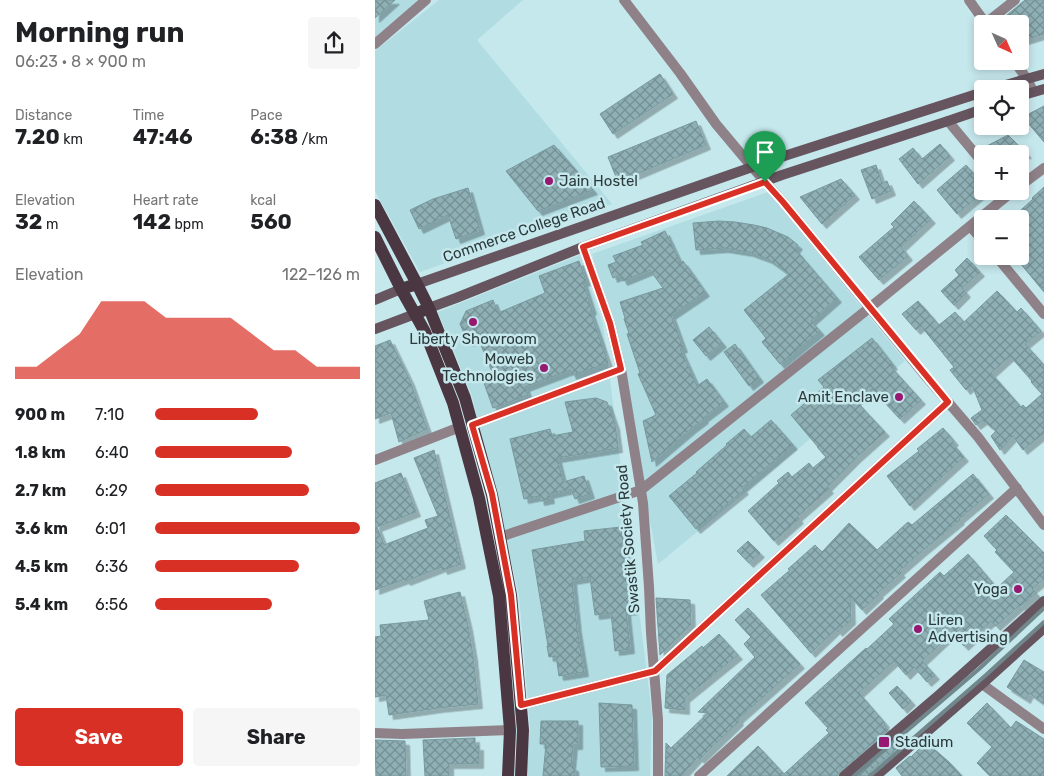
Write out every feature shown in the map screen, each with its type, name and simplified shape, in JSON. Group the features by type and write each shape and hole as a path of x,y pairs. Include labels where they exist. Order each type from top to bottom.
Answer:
{"main road":[{"path":"1024,80 1044,74"},
{"path":"1029,93 1044,89"},
{"name":"Commerce College Road","path":"417,284 784,156 974,95"},
{"path":"375,329 583,247 782,175 974,112"},
{"path":"375,205 429,308 465,398 466,426 499,596 510,730 508,776"},
{"path":"375,237 425,332 453,402 466,426 492,494 511,595 523,730 521,776"},
{"path":"375,300 417,284"},
{"path":"844,776 940,694 1044,601"},
{"path":"877,776 1044,628"}],"street":[{"path":"375,44 426,0"},
{"path":"625,0 716,124 978,437 1044,525"},
{"path":"969,0 980,15"},
{"path":"996,15 1015,0"},
{"path":"1020,70 1033,91"},
{"path":"948,121 974,152"},
{"path":"1029,179 1044,168"},
{"path":"500,537 641,490 869,308 1000,200"},
{"path":"970,226 974,230"},
{"name":"Swastik Society Road","path":"583,247 610,323 621,369 643,503 658,720 658,776"},
{"path":"1003,265 1044,314"},
{"path":"375,460 621,369"},
{"path":"521,705 655,671 948,402"},
{"path":"699,776 1017,488"},
{"path":"982,684 1044,729"},
{"path":"375,733 402,734 510,730"}],"shaded area":[{"path":"375,0 419,0 375,38"},
{"path":"439,0 523,0 477,40 612,204 420,272 375,191 375,51"},
{"path":"768,192 905,361 658,564 613,324 592,254"},
{"path":"580,255 603,324 652,714 650,776 526,776 530,727 519,595 472,396 438,312"}],"building":[{"path":"375,0 395,0 375,18"},
{"path":"1025,0 1044,0 1044,34 1029,38 1029,15 1007,15"},
{"path":"660,74 673,94 613,134 600,114"},
{"path":"1044,106 1044,142 1029,124 1029,114"},
{"path":"696,121 706,145 618,182 608,157"},
{"path":"1008,135 1018,145 989,145"},
{"path":"940,144 950,156 918,184 899,159 913,148 922,159"},
{"name":"Jain Hostel","path":"554,145 593,190 538,211 506,171"},
{"path":"876,165 882,183 887,181 891,191 872,199 861,170"},
{"path":"966,165 974,174 974,200 957,214 937,190"},
{"path":"841,179 855,195 822,224 800,197"},
{"path":"1044,187 1044,292 1022,265 1029,265 1029,210 1021,210"},
{"path":"468,188 480,230 456,239 448,215 419,229 410,210 433,199"},
{"path":"914,201 931,219 901,247 908,256 879,280 859,257 894,227 891,224"},
{"path":"719,221 767,228 788,237 798,245 795,249 837,298 811,321 820,331 780,364 762,342 766,338 744,310 789,274 768,259 749,252 724,248 696,250 693,223"},
{"path":"665,231 680,263 683,261 705,292 671,315 683,348 680,349 697,386 707,379 724,402 652,462 643,421 656,415 638,374 640,373 627,334 629,333 620,302 663,288 650,270 623,281 620,275 613,278 608,265 616,262 613,256 643,245 641,242"},
{"path":"967,258 980,272 962,288 966,293 954,305 941,291 959,275 955,270"},
{"path":"579,261 586,281 583,282 592,310 590,311 608,363 572,375 570,370 525,387 528,395 493,408 484,383 495,379 478,338 468,342 460,324 466,311 493,300 498,313 545,293 539,276"},
{"path":"997,291 1017,312 1021,308 1041,331 1025,344 1044,365 1044,433 1023,450 1013,436 1000,450 991,436 996,431 983,420 976,425 971,418 982,410 972,385 966,390 950,370 954,367 921,326 916,330 902,314 918,301 939,325 955,312 964,322","holes":["1010,356 1042,394 1026,408 1023,405 1021,407 991,373"]},
{"path":"709,327 722,343 706,356 693,340"},
{"path":"872,338 893,365 891,367 921,400 900,419 872,389 856,401 885,432 827,487 829,489 797,517 799,519 774,541 748,511 779,483 777,481 788,472 792,477 809,463 813,468 826,457 791,415 824,387 818,380"},
{"path":"390,340 410,381 427,429 399,442 391,413 375,419 375,346"},
{"path":"735,344 759,378 749,386 724,352"},
{"path":"596,398 607,402 615,425 618,448 557,458 563,482 584,476 590,494 575,499 571,489 549,494 550,499 540,501 539,496 524,499 510,439 550,429 552,436 573,432 565,402"},
{"path":"771,420 793,445 742,488 744,490 696,529 669,496 697,473 744,429 751,437"},
{"path":"943,428 954,441 952,443 964,457 910,506 887,476 919,451 917,449"},
{"path":"434,450 461,564 443,570 442,567 406,581 405,579 375,590 375,483 401,473 416,512 377,527 384,545 428,528 425,520 438,516 414,458"},
{"path":"973,474 989,494 899,571 901,573 862,610 850,596 851,620 838,632 836,629 811,653 761,595 815,545 822,552 849,523 877,550 908,522 912,525"},
{"path":"1006,515 1044,553 1044,579 1032,589 1036,593 996,626 991,621 964,646 952,633 922,661 935,675 927,682 914,667 906,675 894,661 859,693 885,723 884,725 888,730 840,771 837,776 727,776 758,746 784,774 829,733 826,730 828,728 805,703 894,624 889,619 940,572 944,576 968,554 997,588 1014,572 995,552 997,550 984,536"},
{"path":"621,527 633,610 626,611 630,649 615,651 611,613 595,615 590,577 572,580 584,672 559,676 556,656 549,657 532,550 585,541 584,531"},
{"path":"748,541 760,553 749,563 737,551"},
{"path":"460,592 473,656 478,704 389,715 386,695 375,697 375,637 381,636 380,625 429,620 424,601"},
{"path":"656,598 690,600 691,624 660,655"},
{"path":"748,608 800,664 738,719 739,721 700,759 698,757 681,776 665,776 666,743 671,748 708,713 698,712 755,657 744,644 751,637 735,620"},
{"path":"719,634 738,655 685,698 685,710 665,708 667,675"},
{"path":"1024,660 1044,672 1044,704 1029,693 1026,699 1007,687"},
{"path":"897,686 911,701 903,709 889,693"},
{"path":"599,703 632,705 634,766 601,767"},
{"path":"987,703 1011,728 1016,721 1044,739 1044,776 990,776 977,763 992,747 967,723"},
{"path":"541,721 578,721 578,745 573,745 571,766 574,767 575,776 543,776 546,744 540,744"},
{"path":"475,738 475,746 479,746 479,764 449,764 449,776 425,776 423,740"},
{"path":"375,740 405,741 406,776 376,776"},
{"path":"897,740 901,745 871,771 869,776 855,776"},
{"path":"926,742 962,776 902,776 896,768 911,757"}],"railway":[{"path":"854,776 979,669 1044,608"},
{"path":"870,776 1044,622"}],"place":[{"name":"Jain Hostel","path":"549,181"},
{"name":"Liberty Showroom","path":"473,322"},
{"name":"Moweb Technologies","path":"544,368"},
{"name":"Amit Enclave","path":"899,397"},
{"name":"Yoga","path":"1018,589"},
{"name":"Liren Advertising","path":"918,629"},
{"name":"Stadium","path":"884,742"}],"route":[{"path":"765,182 948,402 655,671 521,705 511,595 492,494 472,425 621,369 610,323 583,247 765,182"}]}
